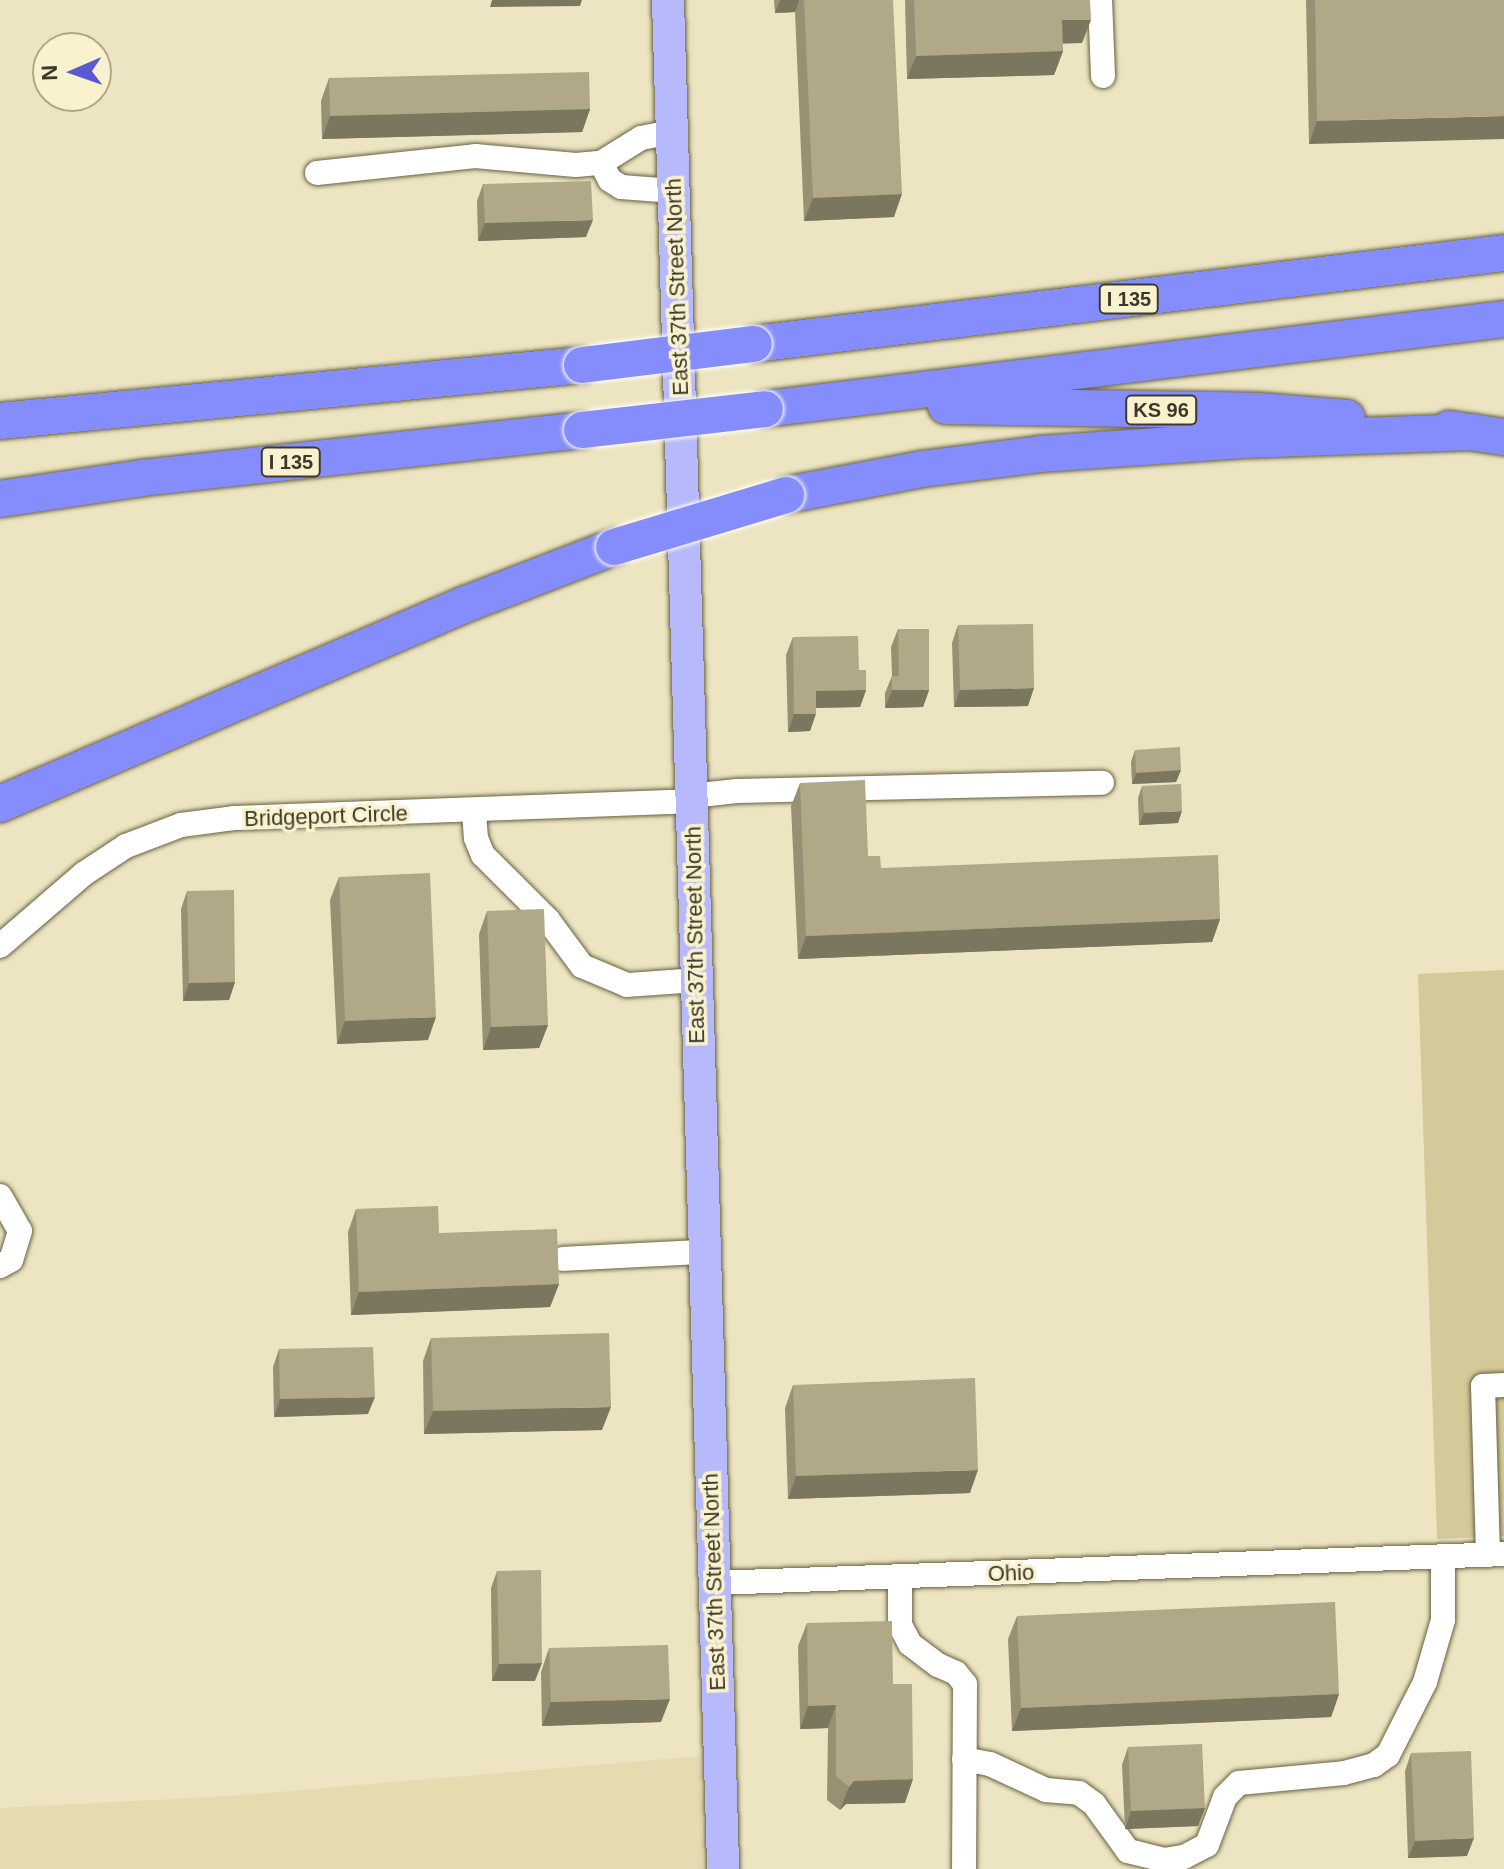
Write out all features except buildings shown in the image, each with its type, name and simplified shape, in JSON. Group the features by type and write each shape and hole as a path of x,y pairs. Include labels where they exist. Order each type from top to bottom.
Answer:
{"highway":[{"name":"I 135","path":"2,420 582,365 1504,253"},
{"name":"I 135","path":"0,499 142,478 817,404 1504,319"},
{"name":"KS 96","path":"817,404 1259,411 1392,421 1488,434"},
{"path":"0,804 466,604 614,547 786,495 922,469 1040,454 1244,440 1488,434"}],"main road":[{"name":"East 37th Street North","path":"668,0 723,1869"}],"street":[{"path":"1100,0 1103,76"},
{"path":"317,173 475,156 576,165 601,163 641,138 672,132"},
{"path":"601,163 610,180 621,187 674,191"},
{"name":"Bridgeport Circle","path":"0,946 85,873 126,846 181,825 234,818 474,811 691,798 737,791 1102,783"},
{"path":"474,811 476,838 483,855 548,920 582,966 627,985 696,980"},
{"path":"0,1196 20,1231 11,1260 0,1266"},
{"path":"563,1259 703,1252"},
{"path":"1496,1554 1483,1386 1504,1385"},
{"name":"Ohio","path":"715,1583 1307,1564 1496,1554"},
{"path":"964,1759 990,1764 1046,1790 1079,1793 1094,1804 1128,1851 1164,1860 1184,1857 1207,1845 1225,1797 1239,1783 1344,1773 1374,1765 1388,1755 1425,1682 1443,1620 1443,1556"},
{"path":"900,1577 900,1625 910,1644 938,1665 956,1673 965,1684 964,1869"}],"shaded area":[{"path":"1504,970 1504,1536 1437,1539 1418,974"},
{"path":"700,1756 703,1869 0,1869 0,1808 229,1796"}]}
